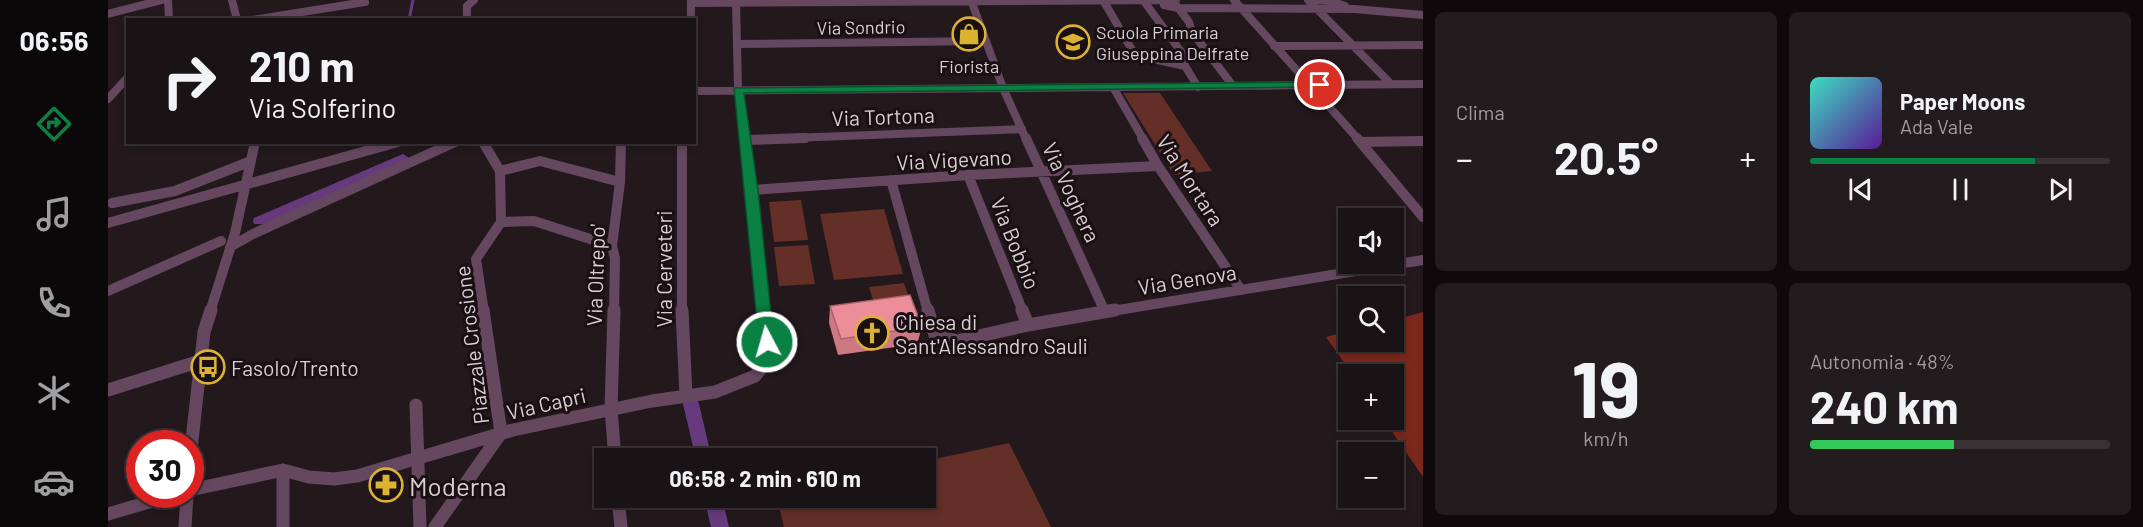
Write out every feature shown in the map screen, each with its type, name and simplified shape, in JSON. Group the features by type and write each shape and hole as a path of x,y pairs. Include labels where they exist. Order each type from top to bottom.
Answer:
{"street":[{"path":"108,14 162,0"},
{"path":"168,0 169,18"},
{"path":"232,0 236,18"},
{"path":"467,18 467,6 474,0"},
{"path":"1103,0 1135,55 1185,66"},
{"path":"690,18 691,1 1143,0 1241,7 1354,9 1423,15"},
{"path":"1143,0 1182,53 1185,66 1198,87"},
{"path":"1234,0 1361,142 1423,217"},
{"path":"1310,0 1391,84"},
{"path":"1310,0 1331,1 1354,9"},
{"name":"Via Capri","path":"283,470 309,477 334,479 357,476 501,433 611,409 715,392 755,376 763,366 767,342 752,190 738,90 736,1"},
{"name":"Via Voghera","path":"971,1 1003,88 1105,312"},
{"path":"265,18 365,2"},
{"path":"1175,3 1189,22 1192,32 1233,86"},
{"name":"Via Sondrio","path":"738,44 984,41"},
{"path":"1274,46 1423,45"},
{"path":"108,99 126,79"},
{"path":"696,91 1423,84"},
{"name":"Via Mortara","path":"1113,87 1158,166 1241,290"},
{"name":"Via Tortona","path":"746,140 1022,129"},
{"path":"1361,142 1423,141"},
{"path":"193,430 204,332 226,244 247,185 255,144"},
{"path":"108,223 391,144"},
{"path":"108,291 253,234 452,144"},
{"path":"484,144 500,171 501,222 534,221 612,246"},
{"name":"Via Oltrepo'","path":"614,448 611,409 615,258 612,246 620,182 621,144"},
{"name":"Via Cerveteri","path":"682,144 682,324 686,396"},
{"path":"112,204 175,190 251,161"},
{"path":"500,171 540,161 620,182"},
{"name":"Via Vigevano","path":"752,190 968,175 1158,166"},
{"name":"Via Bobbio","path":"968,175 1028,325"},
{"name":"Via Genova","path":"891,180 935,335 957,342 1028,325 1423,261"},
{"name":"Piazzale Crosione","path":"501,222 476,259 501,433"},
{"path":"108,390 200,361"},
{"path":"416,405 420,527"},
{"path":"435,527 501,433"},
{"path":"204,487 283,470 283,527"},
{"path":"108,514 129,508"},
{"path":"185,527 186,508"},
{"path":"619,508 621,527"}],"shaded area":[{"path":"1123,93 1160,93 1212,171 1174,175"},
{"path":"801,200 808,240 774,242 769,202"},
{"path":"884,209 903,274 834,280 820,214"},
{"path":"808,245 815,284 779,286 774,247"},
{"path":"904,283 910,301 875,306 869,287"},
{"path":"1423,312 1423,477 1404,449 1404,442 1399,442 1391,430 1404,430 1404,364 1345,364 1326,337 1338,334 1338,352 1404,352 1404,317"},
{"path":"1009,443 1051,527 784,527 779,508 936,508 936,459"}],"building":[{"path":"910,295 922,327 841,339 830,306"}],"waterway":[{"path":"409,18 413,0"},
{"path":"259,221 403,158"},
{"path":"691,404 701,448"},
{"path":"715,508 720,527"}],"place":[{"name":"Fiorista","path":"969,34"},
{"name":"Scuola Primaria Giuseppina Delfrate","path":"1073,42"},
{"name":"Chiesa di Sant'Alessandro Sauli","path":"872,333"},
{"name":"Fasolo/Trento","path":"208,367"},
{"name":"Moderna","path":"386,485"}],"route":[{"path":"767,342 752,190 738,90 1320,85"}]}
